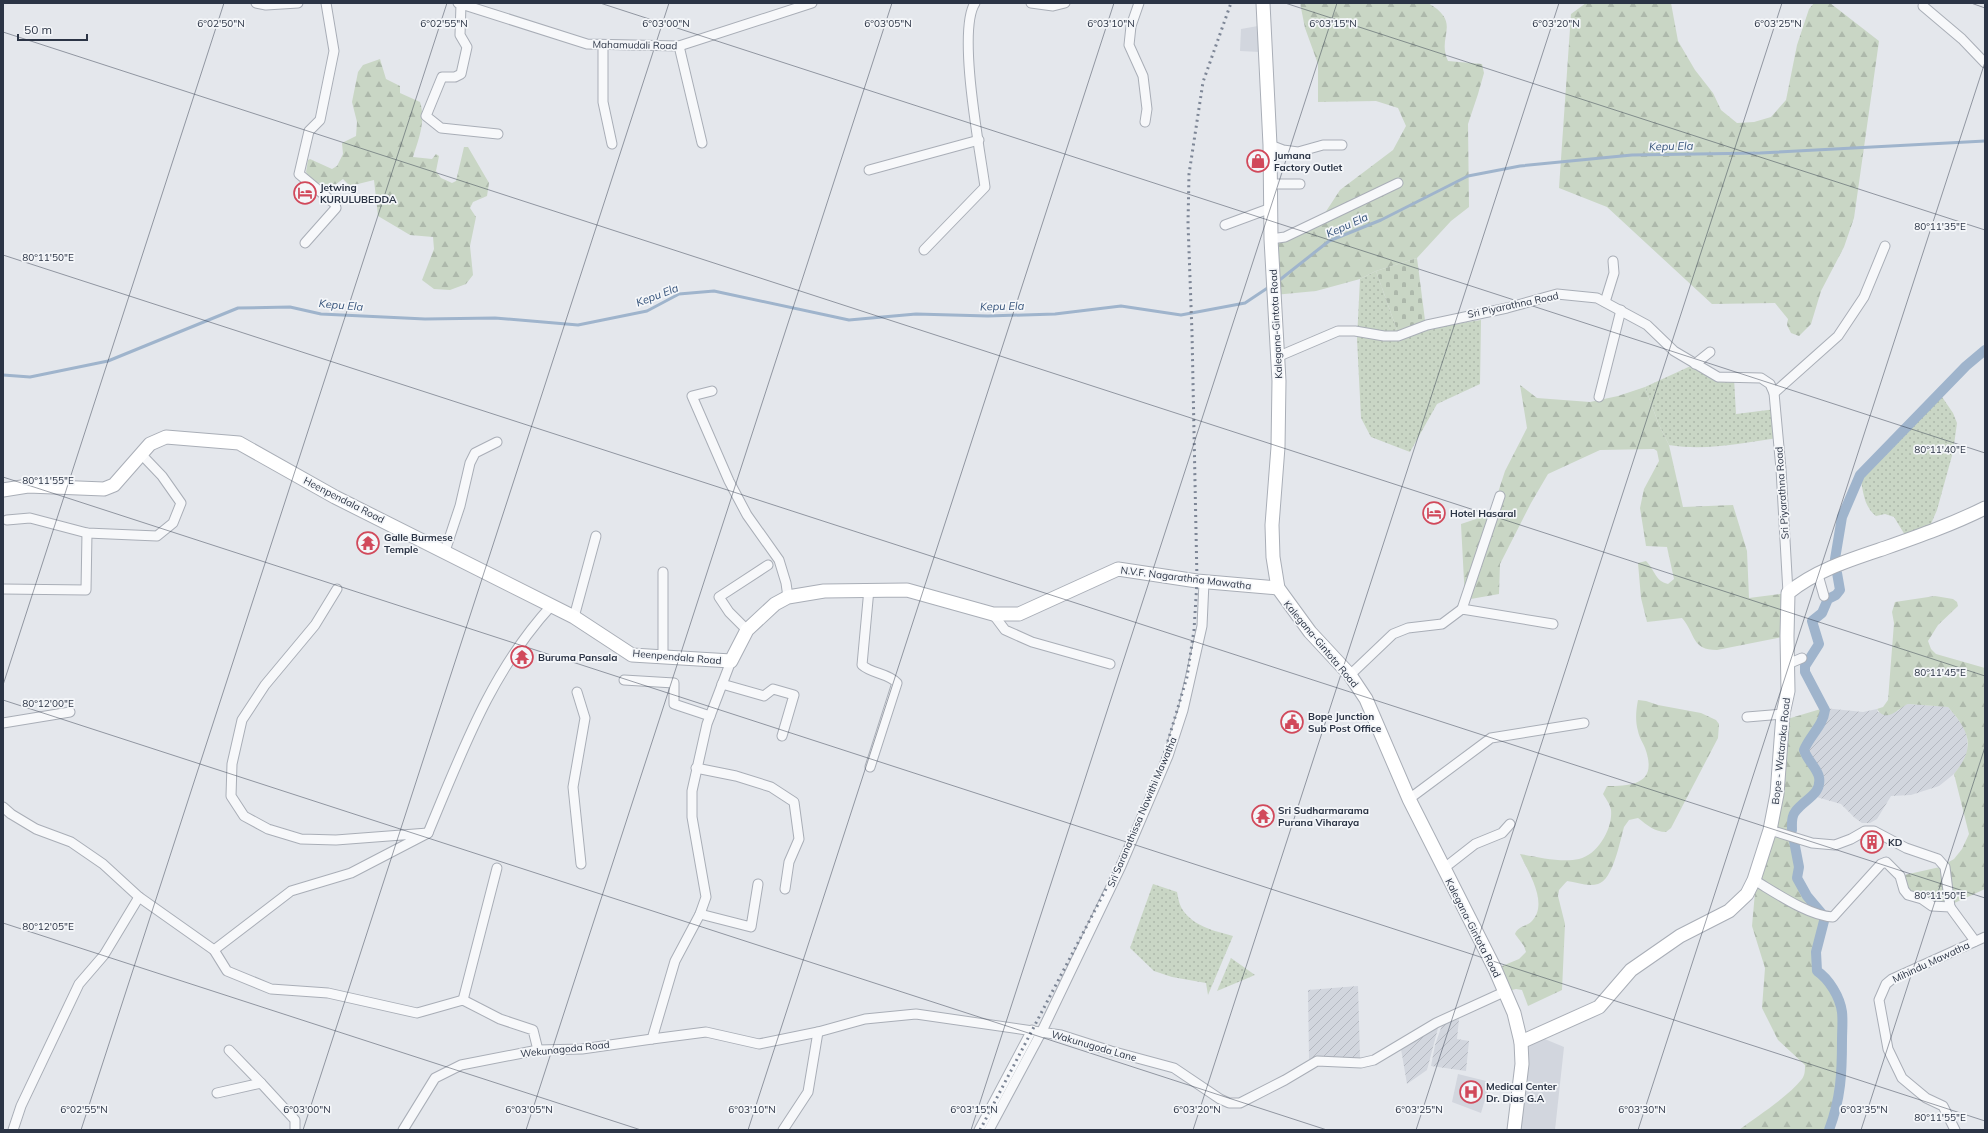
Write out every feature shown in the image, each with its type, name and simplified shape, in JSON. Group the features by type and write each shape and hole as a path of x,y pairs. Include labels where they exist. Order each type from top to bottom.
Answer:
{"street":[{"path":"256,3 266,5 298,3"},
{"path":"305,243 336,208 335,204 299,174 309,131 320,120 334,51 326,3"},
{"name":"Mahamudali Road","path":"460,4 587,44 679,46 812,3"},
{"path":"924,250 985,188 967,49 970,10 975,3"},
{"path":"1031,3 1053,6 1065,3"},
{"path":"1139,3 1130,26 1129,45 1143,76 1147,109 1145,122"},
{"name":"Kalegana-Gintota Road","path":"1263,3 1270,145 1272,267 1279,381 1278,427 1272,525 1273,557 1278,588 1310,632 1350,675 1366,699 1409,799 1443,869 1466,910 1504,992 1518,1026 1522,1064 1514,1130"},
{"path":"460,4 460,35 467,48 461,74 454,77 442,77 426,116 441,128 498,134"},
{"path":"1922,4 1962,39 1985,64"},
{"path":"603,45 603,102 612,144"},
{"path":"679,46 702,143"},
{"path":"869,170 978,140"},
{"path":"1270,145 1283,150 1298,152 1323,145 1342,145"},
{"path":"1271,238 1284,237 1398,183"},
{"path":"1271,184 1300,184"},
{"path":"1225,225 1271,208"},
{"path":"1774,393 1838,336 1864,297 1885,246"},
{"path":"1605,302 1614,273 1613,261"},
{"name":"Sri Piyarathna Road","path":"1277,357 1338,331 1355,330 1384,336 1398,336 1427,325 1507,308 1557,294 1597,298 1647,325 1674,351 1718,377 1761,378 1770,384 1774,393 1781,469 1788,593"},
{"path":"1598,397 1620,310"},
{"path":"1695,364 1710,352"},
{"path":"712,391 692,396 729,481 747,515 779,560 786,583 788,597"},
{"name":"Heenpendala Road","path":"3,490 28,486 104,489 114,485 150,444 166,437 239,443 335,497 552,605 574,617 632,655 731,661"},
{"path":"445,551 460,506 470,463 475,453 496,442"},
{"path":"7,520 30,518 88,532 157,536 173,523 181,503 162,476 141,454"},
{"path":"1350,675 1393,634 1408,628 1442,624 1462,609 1500,496"},
{"path":"1788,593 1798,585 1842,563 1953,523 1985,508"},
{"path":"3,589 86,590 88,532"},
{"path":"574,617 596,536"},
{"path":"747,630 729,612 719,597 768,564"},
{"name":"N.V.F. Nagarathna Mawatha","path":"731,661 747,630 775,604 788,597 824,591 869,589 907,590 993,614 1019,614 1118,569 1204,582 1278,588"},
{"path":"663,572 663,657"},
{"path":"1818,575 1824,596"},
{"name":"Sri Saranathissa Nawithi Mawatha","path":"989,1130 1042,1031 1121,866 1168,756 1183,710 1202,626 1204,582"},
{"path":"869,589 862,665 866,669 892,678 898,683 870,767"},
{"path":"337,590 315,625 265,685 242,720 232,764 231,796 244,816 268,829 301,839 336,840 428,833"},
{"name":"Bope - Wataraka Road","path":"1520,1042 1599,1007 1630,970 1680,936 1728,911 1747,894 1754,880 1770,830 1777,794 1783,714 1788,690 1788,593"},
{"path":"214,950 292,891 350,873 428,833 474,724 506,662 537,621 552,605"},
{"path":"1462,609 1553,624"},
{"path":"993,614 1005,630 1032,642 1110,664"},
{"path":"1788,664 1802,658"},
{"path":"652,1039 676,961 700,914 706,896 692,817 692,791 696,768 710,716 731,661"},
{"path":"624,680 674,683 674,704 710,716"},
{"path":"722,684 764,696 773,689 794,695 782,736"},
{"path":"577,692 585,718 573,787 581,864"},
{"path":"3,723 70,712"},
{"path":"1747,717 1783,714"},
{"path":"1409,799 1491,738 1584,723"},
{"path":"696,768 736,776 771,787 794,802 799,839 789,862 785,890"},
{"path":"3,807 11,814 36,829 71,842 104,864 139,897 214,950 227,971 271,990 328,993 417,1013 463,1000 500,1019 533,1030 538,1050"},
{"path":"1443,869 1475,844 1502,833 1510,824"},
{"path":"1770,830 1812,844 1835,845 1851,839 1865,831 1874,831 1906,848 1938,859 1945,867 1950,907 1975,941"},
{"path":"1754,880 1792,902 1823,916 1834,917 1881,864 1886,862 1900,876 1904,890 1908,895 1932,906 1950,907"},
{"path":"463,1000 497,868"},
{"path":"700,914 751,927 758,884"},
{"path":"13,1130 22,1106 79,984 104,955 139,897"},
{"name":"Mihindu Mawatha","path":"1956,1130 1943,1106 1926,1098 1902,1078 1888,1050 1880,1000 1886,984 1892,979 1985,937"},
{"name":"Wakunugoda Lane","path":"652,1039 706,1032 759,1044 818,1032 865,1019 916,1014 1042,1031 1174,1068 1220,1099 1235,1104 1240,1103 1285,1080 1317,1061 1361,1063 1374,1060 1436,1023 1504,992"},
{"path":"979,1130 1032,1030"},
{"path":"783,1130 808,1092 818,1032"},
{"name":"Wekunagoda Road","path":"403,1130 435,1078 461,1065 538,1050 582,1049 652,1039"},
{"path":"229,1050 295,1120 295,1130"},
{"path":"217,1093 261,1083"}],"shaded area":[{"path":"1258,26 1260,52 1240,51 1241,29"},
{"path":"1908,704 1948,707 1966,729 1968,750 1963,763 1954,774 1939,786 1911,795 1891,796 1877,819 1870,823 1862,823 1841,804 1813,796 1818,791 1819,775 1806,757 1804,750 1812,733 1822,723 1824,708 1863,712 1877,709 1878,712 1898,711 1902,706"},
{"path":"1358,986 1360,1058 1309,1059 1308,990"},
{"path":"1459,1019 1457,1039 1469,1041 1466,1071 1431,1066 1435,1045 1442,1025"},
{"path":"1438,1028 1427,1070 1407,1084 1401,1049"},
{"path":"1535,1035 1564,1047 1555,1130 1514,1130 1521,1042"},
{"name":"Medical Center Dr. Dias G.A","path":"1458,1074 1490,1082 1481,1113 1452,1102"}],"green space":[{"path":"1300,3 1428,3 1438,10 1444,17 1447,24 1445,52 1448,61 1482,64 1484,73 1468,124 1469,207 1451,221 1417,258 1376,271 1360,279 1316,291 1274,295 1271,239 1321,219 1340,190 1393,150 1406,126 1398,108 1376,101 1318,102 1318,64 1305,28"},
{"path":"1586,3 1671,3 1678,41 1695,70 1713,93 1721,110 1737,123 1754,122 1771,117 1786,100 1797,45 1809,9 1814,3 1830,3 1879,41 1854,218 1844,247 1821,291 1811,324 1799,336 1791,333 1787,325 1788,319 1775,303 1712,304 1607,207 1559,188 1571,14"},
{"path":"380,59 386,79 400,86 400,93 420,102 422,109 422,123 413,157 432,159 436,154 439,156 436,171 441,178 452,183 456,181 464,147 468,147 489,183 487,196 473,202 470,208 476,217 470,246 473,275 466,284 450,290 434,289 422,280 434,249 433,237 410,235 378,216 374,180 350,186 343,179 332,187 312,181 306,172 308,160 310,159 332,169 337,166 343,154 342,143 356,136 357,122 352,102 358,72 363,65"},
{"path":"1417,258 1426,328 1398,333 1376,271"},
{"path":"1376,271 1398,333 1481,320 1480,384 1437,404 1410,452 1371,437 1361,418 1357,339 1360,279"},
{"path":"1695,364 1734,378 1736,414 1776,409 1778,438 1710,447 1683,447 1669,445 1659,425 1645,387"},
{"path":"1520,385 1537,398 1590,402 1618,396 1645,387 1659,425 1669,445 1683,507 1733,505 1747,551 1749,598 1788,593 1787,636 1717,650 1709,649 1698,644 1682,618 1647,622 1641,598 1638,563 1646,561 1658,578 1664,583 1668,584 1674,579 1667,547 1646,546 1640,508 1644,489 1659,461 1657,451 1654,449 1600,450 1548,474 1531,503 1500,564 1499,594 1465,600 1461,524 1491,514 1505,471 1527,428"},
{"path":"1940,394 1953,413 1957,423 1953,452 1937,510 1927,533 1908,540 1894,517 1885,514 1876,516 1868,507 1864,497 1860,475"},
{"path":"1935,596 1953,599 1957,602 1958,606 1938,625 1928,641 1931,649 1936,654 1985,668 1985,889 1948,906 1908,895 1900,876 1940,867 1954,859 1962,849 1969,834 1954,774 1965,756 1968,748 1968,740 1961,724 1948,707 1908,704 1889,715 1881,713 1877,709 1883,707 1888,700 1894,623 1892,612 1895,602"},
{"path":"1638,700 1701,713 1716,720 1719,724 1718,738 1671,828 1666,832 1662,832 1651,828 1638,818 1629,820 1624,827 1612,868 1603,881 1598,884 1590,885 1567,881 1559,890 1558,896 1565,924 1562,990 1528,1006 1522,990 1516,989 1504,992 1495,969 1519,959 1526,952 1524,946 1515,934 1518,929 1532,921 1537,914 1538,897 1532,878 1520,854 1550,859 1579,859 1592,852 1603,840 1610,825 1611,817 1611,810 1603,794 1607,786 1634,783 1641,780 1646,775 1648,769 1648,760 1645,748 1640,738 1636,723"},
{"path":"1824,708 1823,718 1804,750 1806,756 1817,773 1819,784 1818,791 1797,809 1793,817 1792,826 1799,850 1797,878 1807,896 1824,915 1816,952 1817,971 1833,989 1839,1000 1842,1012 1841,1073 1837,1106 1830,1127 1820,1130 1739,1130 1789,1093 1802,1079 1805,1072 1805,1065 1778,1040 1762,1008 1765,968 1752,926 1756,881 1784,720"},
{"path":"1153,884 1177,892 1181,907 1191,919 1197,923 1211,930 1233,936 1208,995 1206,983 1172,977 1154,971 1130,948"},
{"path":"1231,958 1255,975 1217,991"}],"waterway":[{"name":"Kepu Ela","path":"1277,282 1329,241 1381,220 1468,176 1520,166 1632,155 1760,153 1985,141"},
{"name":"Kepu Ela","path":"3,375 30,377 108,361 238,308 290,307 321,314 425,319 495,318 578,325 647,311 679,294 714,291 849,320 916,314 988,316 1055,314 1121,306 1181,315 1245,303 1269,287"},
{"path":"1835,559 1842,517 1860,475 1966,366 1985,350"},
{"path":"1792,830 1794,814 1815,793 1819,783 1818,774 1804,750 1822,721 1825,710 1805,672 1805,666 1819,644 1812,621 1822,613 1828,599 1836,595 1840,590 1837,573"},
{"path":"1794,841 1799,867 1797,878 1807,896 1823,915"},
{"path":"1824,921 1816,952 1817,971 1830,984 1839,1000 1842,1012 1842,1063 1840,1085 1836,1107 1829,1130"}],"railway":[{"path":"980,1130 1105,891 1157,778 1187,677 1194,630 1197,581 1192,333 1188,223 1189,174 1203,82 1231,3"}],"place":[{"name":"Jumana Factory Outlet","path":"1258,161"},
{"name":"Jetwing KURULUBEDDA","path":"305,193"},
{"name":"Hotel Hasaral","path":"1434,513"},
{"name":"Galle Burmese Temple","path":"368,543"},
{"name":"Buruma Pansala","path":"522,657"},
{"name":"Bope Junction Sub Post Office","path":"1292,722"},
{"name":"Sri Sudharmarama Purana Viharaya","path":"1263,816"},
{"name":"KD","path":"1872,842"},
{"name":"Medical Center Dr. Dias G.A","path":"1471,1092"}]}
